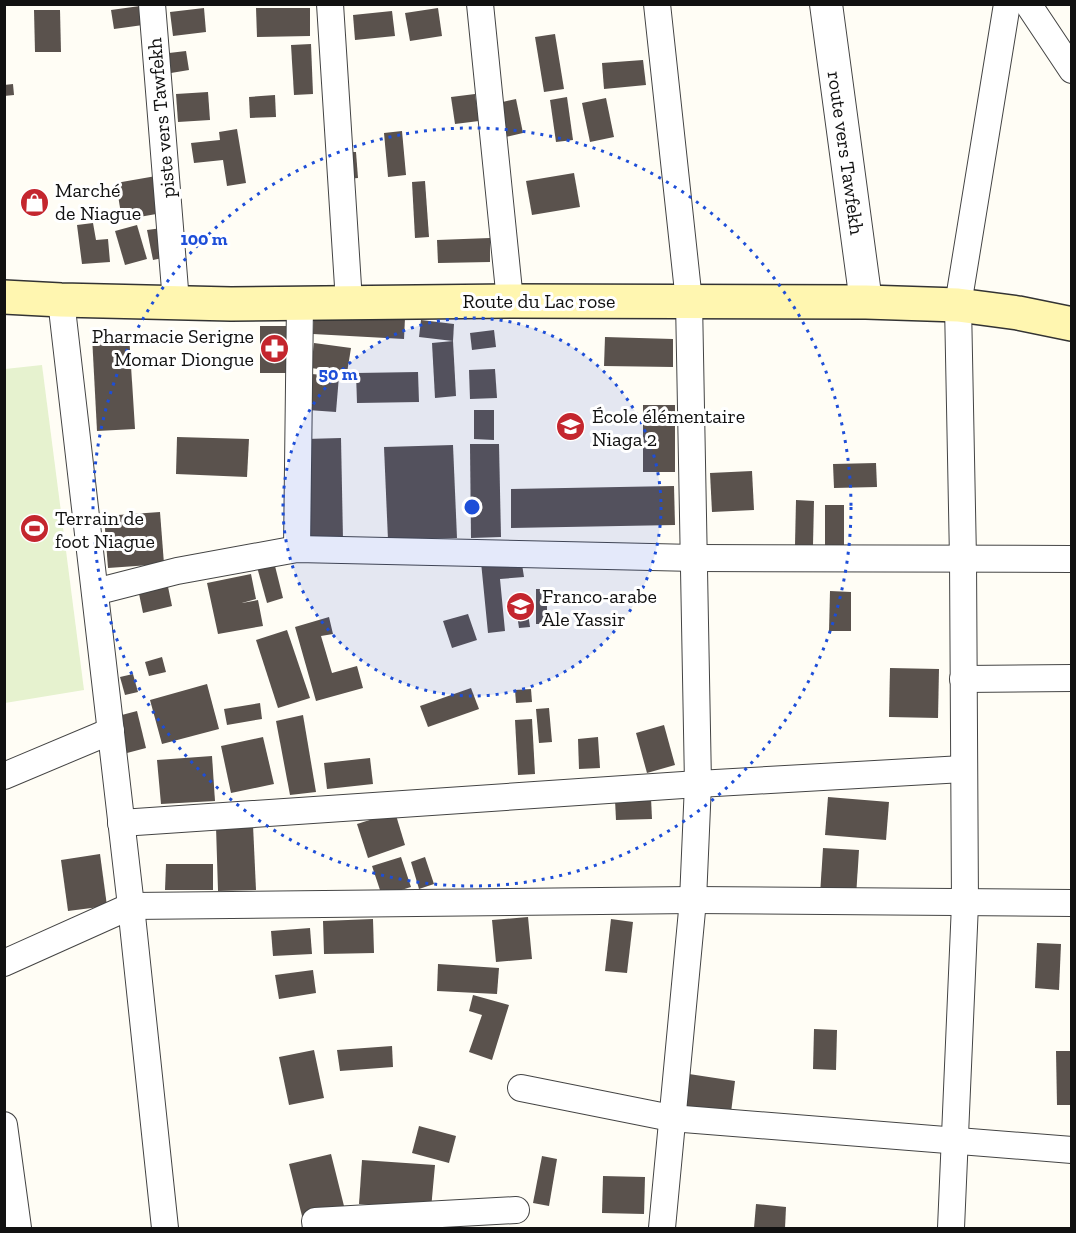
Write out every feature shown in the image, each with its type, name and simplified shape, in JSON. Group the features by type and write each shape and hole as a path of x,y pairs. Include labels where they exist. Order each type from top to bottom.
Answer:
{"main road":[{"name":"Route du Lac rose","path":"4,297 176,303 866,302 958,305 1018,313 1071,324"}],"street":[{"name":"piste vers Tawfekh","path":"152,4 176,303"},
{"path":"330,4 349,302"},
{"path":"480,4 510,301"},
{"path":"657,4 689,301 698,784 693,900 662,1228"},
{"name":"route vers Tawfekh","path":"826,4 866,302"},
{"path":"951,1228 965,904 963,560 958,305 1007,4"},
{"path":"1028,4 1071,70"},
{"path":"61,300 131,906 165,1228"},
{"path":"297,549 300,303"},
{"path":"95,592 177,571 297,549 695,558 1071,559"},
{"path":"963,679 1071,678"},
{"path":"4,776 111,731"},
{"path":"121,823 698,784 963,769"},
{"path":"4,963 131,906 693,900 965,904 1071,903"},
{"path":"521,1088 671,1118 1071,1150"},
{"path":"4,1125 17,1228"},
{"path":"316,1228 315,1221 516,1210"}],"green space":[{"name":"Terrain de foot Niague","path":"42,365 84,690 5,703 5,369"}],"building":[{"path":"140,6 143,25 114,29 111,10"},
{"path":"204,8 206,32 173,36 170,12"},
{"path":"256,8 310,8 310,36 257,37"},
{"path":"438,8 442,36 410,41 405,13"},
{"path":"34,10 60,10 61,52 35,52"},
{"path":"392,11 395,36 355,40 353,15"},
{"path":"555,34 564,89 544,92 535,37"},
{"path":"311,44 313,94 294,95 291,45"},
{"path":"186,51 189,70 171,73 169,53"},
{"path":"643,60 646,85 604,89 602,63"},
{"path":"13,84 14,95 4,96 4,85"},
{"path":"208,92 210,120 178,122 176,94"},
{"path":"475,94 479,121 455,124 451,97"},
{"path":"275,95 276,117 250,118 249,97"},
{"path":"567,97 573,140 556,142 550,100"},
{"path":"606,98 614,137 590,142 582,103"},
{"path":"516,99 523,133 501,138 494,104"},
{"path":"237,129 246,183 227,186 223,160 194,163 191,143 220,140 219,132"},
{"path":"402,131 406,175 388,177 384,133"},
{"path":"345,152 356,152 358,178 347,179"},
{"path":"574,173 580,207 532,215 526,181"},
{"path":"156,176 162,213 122,220 116,183"},
{"path":"425,181 429,237 415,238 412,182"},
{"path":"93,223 96,240 108,239 110,262 82,264 77,225"},
{"path":"137,225 147,259 125,265 115,231"},
{"path":"162,228 167,257 153,260 147,230"},
{"path":"490,238 490,262 438,263 437,240"},
{"path":"314,314 405,318 404,339 313,334"},
{"path":"421,320 454,324 453,341 419,337"},
{"path":"260,326 286,326 287,373 260,373"},
{"path":"494,330 496,347 472,350 470,333"},
{"path":"129,334 135,429 97,431 92,336"},
{"path":"605,337 673,339 673,367 604,366"},
{"path":"453,341 456,396 435,398 432,343"},
{"path":"314,343 351,348 347,373 311,368"},
{"path":"495,369 497,398 470,399 469,370"},
{"path":"418,372 419,402 357,403 356,373"},
{"path":"311,374 339,376 336,412 308,410"},
{"path":"643,405 675,405 675,472 643,472"},
{"path":"474,410 494,410 494,440 474,439"},
{"path":"177,437 249,439 247,477 176,474"},
{"path":"341,438 343,540 308,541 306,439"},
{"path":"470,444 499,444 501,537 471,538"},
{"path":"453,445 457,538 388,540 384,447"},
{"path":"876,463 877,487 834,488 833,464"},
{"path":"752,471 754,510 712,512 710,473"},
{"path":"674,486 675,525 511,528 511,489"},
{"path":"796,500 814,501 813,545 795,545"},
{"path":"825,505 844,505 844,545 825,545"},
{"path":"160,512 164,564 108,568 104,516"},
{"path":"521,558 524,577 500,579 505,631 488,633 481,562"},
{"path":"274,562 283,598 267,603 257,567"},
{"path":"251,574 256,599 242,603 258,600 263,626 218,634 207,583"},
{"path":"167,582 172,606 143,613 138,589"},
{"path":"536,589 547,589 547,624 536,624"},
{"path":"830,591 851,592 851,631 829,631"},
{"path":"525,593 530,627 519,628 514,594"},
{"path":"468,614 477,640 452,648 443,621"},
{"path":"329,617 333,634 321,636 332,673 357,666 363,688 316,701 295,627"},
{"path":"287,630 310,698 278,708 256,640"},
{"path":"162,657 166,672 149,676 145,662"},
{"path":"890,668 939,669 938,718 889,717"},
{"path":"133,674 138,692 125,695 120,677"},
{"path":"207,684 219,729 162,744 150,700"},
{"path":"471,688 479,709 428,727 420,706"},
{"path":"531,689 532,702 516,703 515,690"},
{"path":"260,703 262,719 227,725 224,709"},
{"path":"549,708 552,742 539,743 536,709"},
{"path":"137,711 146,748 127,753 118,716"},
{"path":"303,715 316,792 290,795 276,721"},
{"path":"532,719 535,774 518,775 515,720"},
{"path":"664,725 675,765 647,773 636,733"},
{"path":"263,737 274,784 231,793 221,746"},
{"path":"598,737 600,768 579,769 578,739"},
{"path":"212,756 215,801 161,804 157,760"},
{"path":"370,758 373,784 327,789 324,763"},
{"path":"828,797 889,802 886,840 825,835"},
{"path":"651,798 652,819 616,820 615,800"},
{"path":"395,812 405,845 368,858 357,824"},
{"path":"253,825 256,890 218,891 216,826"},
{"path":"823,848 859,850 856,897 820,895"},
{"path":"100,854 107,906 68,911 61,860"},
{"path":"401,857 411,887 382,896 372,866"},
{"path":"425,857 434,884 419,889 411,862"},
{"path":"166,864 213,864 213,890 165,890"},
{"path":"528,917 532,959 496,962 492,920"},
{"path":"373,919 374,953 324,954 323,921"},
{"path":"611,919 633,922 627,973 605,971"},
{"path":"310,928 312,954 273,956 271,931"},
{"path":"1037,943 1061,944 1059,990 1035,988"},
{"path":"438,964 499,968 497,994 437,991"},
{"path":"313,970 316,993 279,999 275,975"},
{"path":"473,995 509,1005 492,1060 469,1052 482,1015 469,1011"},
{"path":"814,1029 837,1030 836,1070 813,1069"},
{"path":"392,1046 393,1067 340,1071 337,1050"},
{"path":"314,1050 324,1098 289,1105 279,1057"},
{"path":"1056,1051 1072,1051 1072,1105 1057,1105"},
{"path":"689,1074 735,1081 730,1120 683,1114"},
{"path":"419,1126 456,1136 449,1163 412,1153"},
{"path":"331,1154 345,1210 303,1220 289,1164"},
{"path":"542,1156 557,1159 549,1206 533,1203"},
{"path":"362,1160 435,1165 431,1209 359,1204"},
{"path":"603,1176 645,1177 644,1214 602,1213"},
{"path":"756,1204 786,1207 785,1228 754,1228"}],"place":[{"name":"Marché de Niague","path":"34,202"},
{"name":"Pharmacie Serigne Momar Diongue","path":"275,348"},
{"name":"École élémentaire Niaga 2","path":"571,427"},
{"name":"Terrain de foot Niague","path":"34,529"},
{"name":"Franco-arabe Ale Yassir","path":"521,607"}]}
